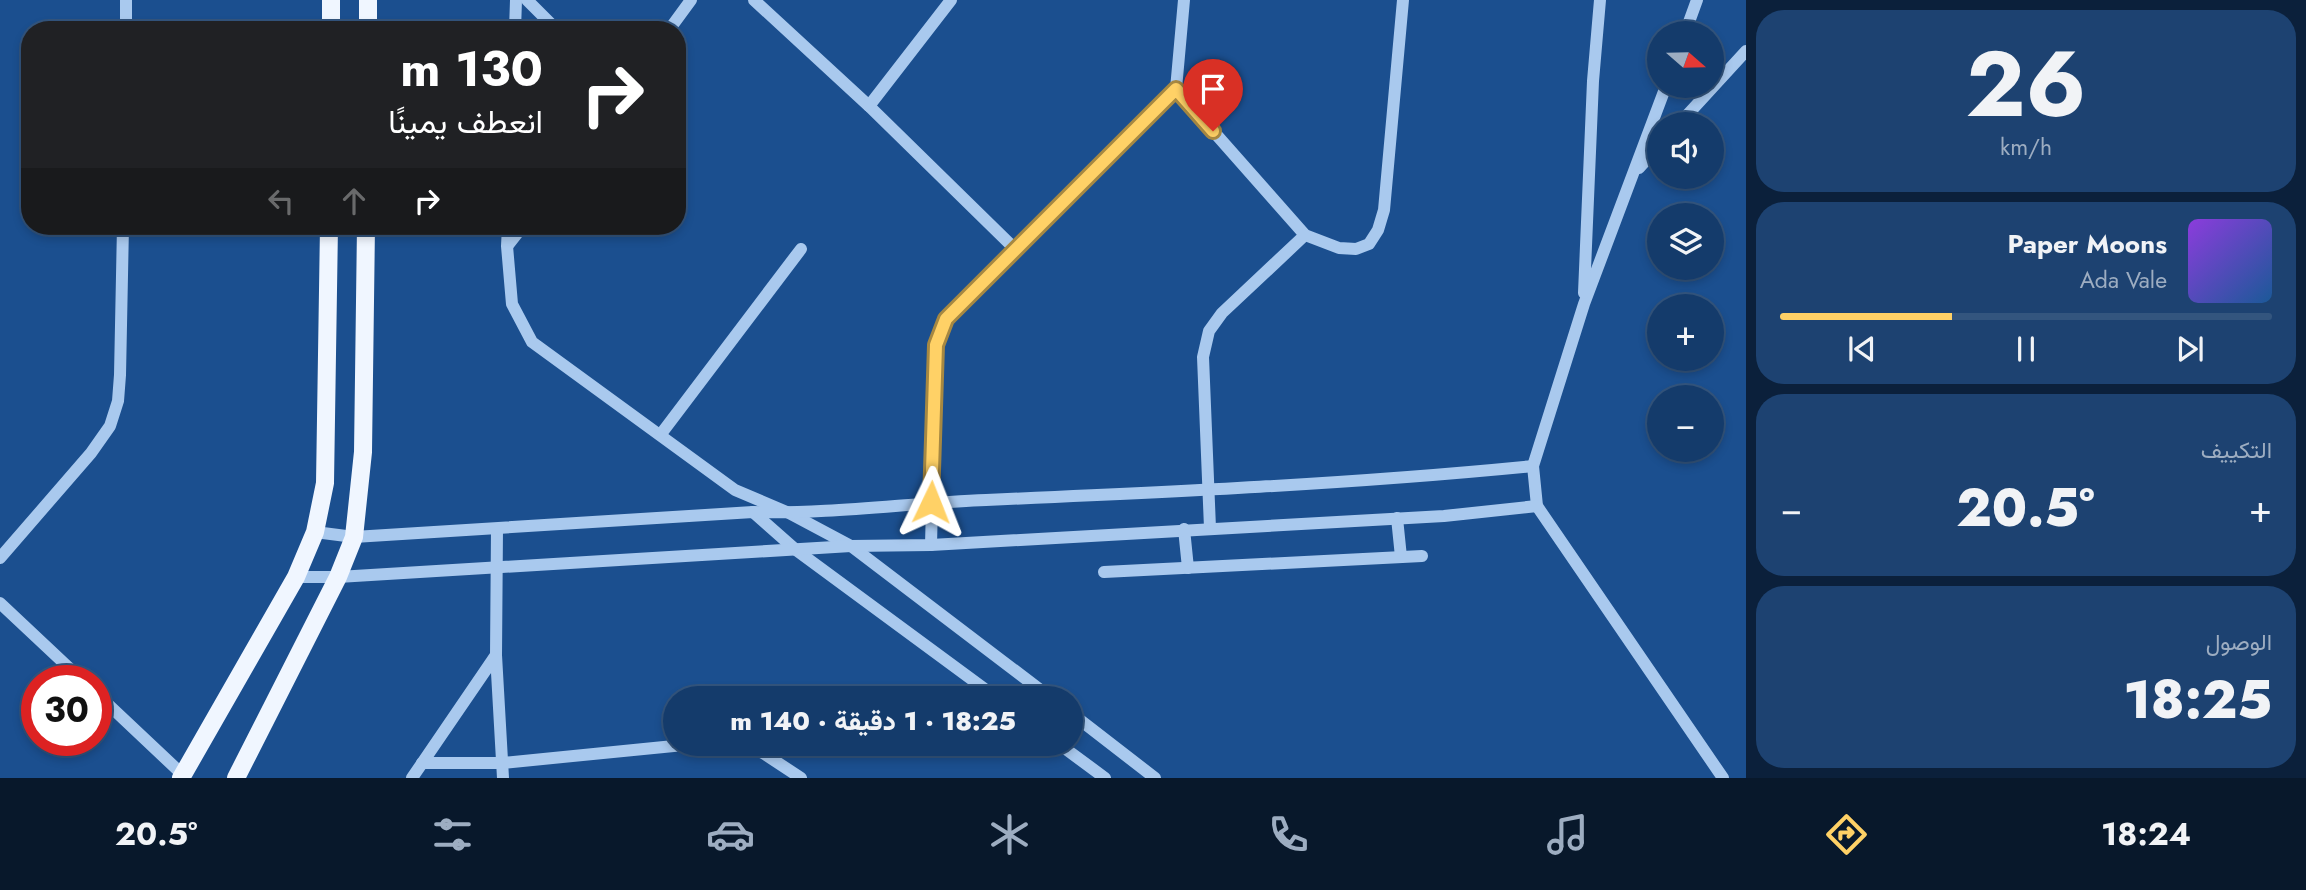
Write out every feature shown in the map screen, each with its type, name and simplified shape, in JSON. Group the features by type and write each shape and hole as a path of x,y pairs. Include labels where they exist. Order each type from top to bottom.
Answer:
{"main road":[{"path":"331,0 331,21"},
{"path":"368,21 369,0"},
{"path":"182,776 296,577 315,532 325,483 329,235"},
{"path":"236,778 338,577 354,537 363,452 366,235"}],"street":[{"path":"126,21 127,0"},
{"path":"515,21 516,0"},
{"path":"527,0 548,21"},
{"path":"676,21 691,0"},
{"path":"754,0 869,106 1015,249"},
{"path":"869,106 951,0"},
{"path":"931,544 937,337 951,313 1176,89 1184,0"},
{"path":"1176,89 1306,235 1339,248 1356,249 1369,244 1378,230 1384,210 1403,0"},
{"path":"1584,304 1593,80 1600,0"},
{"path":"1689,21 1697,0"},
{"path":"1690,112 1746,51"},
{"path":"1662,98 1584,304 1533,466 1537,506 1723,778"},
{"path":"1634,174 1647,159"},
{"path":"0,558 91,453 115,413 120,376 123,235"},
{"path":"508,235 512,304 532,342 735,490 753,512 796,550 981,686"},
{"path":"507,246 516,235"},
{"path":"1210,527 1203,357 1209,331 1222,313 1306,235"},
{"path":"661,434 801,249"},
{"path":"315,532 354,537 753,512 789,513 931,502 1208,490 1444,475 1533,466"},
{"path":"735,490 789,513 851,546 1035,686"},
{"path":"296,577 338,577 851,546 1444,516 1537,506"},
{"path":"1397,518 1401,557"},
{"path":"497,529 496,655 503,778"},
{"path":"1184,529 1188,568"},
{"path":"1104,572 1422,556"},
{"path":"0,603 66,665"},
{"path":"412,778 496,655"},
{"path":"112,708 182,776"},
{"path":"1083,722 1155,778"},
{"path":"422,763 502,763 663,747"},
{"path":"767,756 801,778"},
{"path":"1075,756 1105,778"}],"route":[{"path":"931,502 936,345 946,319 1176,89 1213,131"}]}
